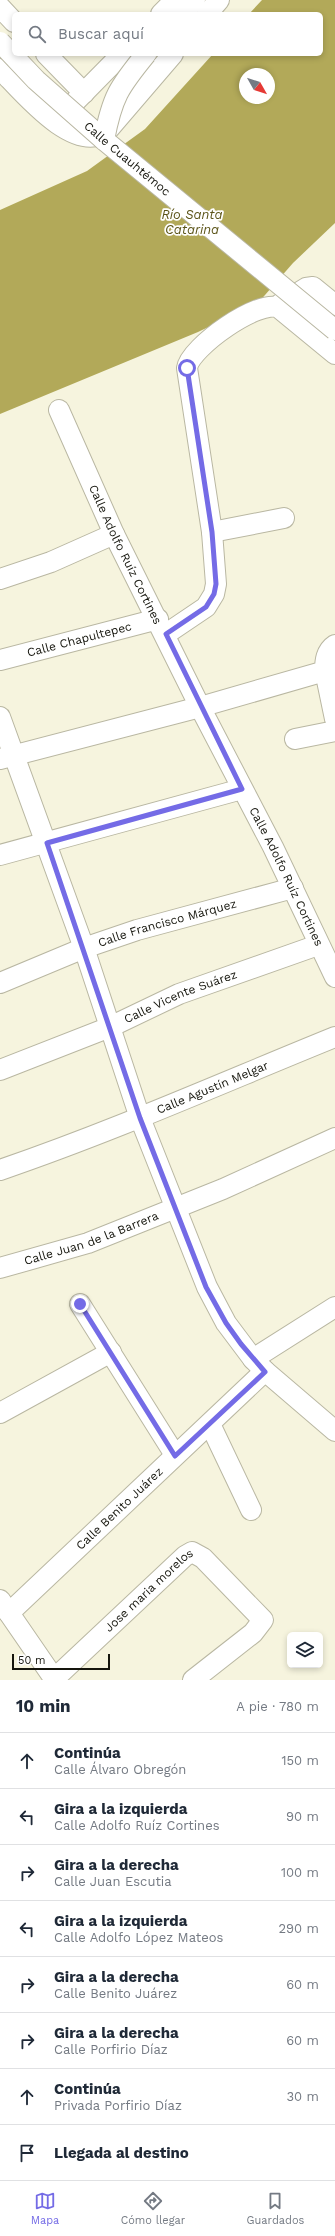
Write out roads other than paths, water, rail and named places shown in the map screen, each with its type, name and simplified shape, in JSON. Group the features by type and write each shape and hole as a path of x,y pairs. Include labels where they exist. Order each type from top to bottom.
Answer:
{"street":[{"path":"163,12 175,0"},
{"path":"184,12 195,0"},
{"path":"209,12 219,0"},
{"path":"0,7 12,20"},
{"name":"Calle Cuauhtémoc","path":"0,42 12,55"},
{"name":"Calle Cuauhtémoc","path":"13,56 36,80 104,140 335,330"},
{"path":"48,56 84,93"},
{"path":"55,122 120,56"},
{"path":"104,140 115,96 123,82 144,56"},
{"path":"0,69 55,122 83,137 97,138 103,135 171,56"},
{"path":"335,305 313,287 306,288 276,306 335,354"},
{"name":"Calle Chapultepec","path":"0,660 162,626 201,611 214,594 216,584 212,532 187,365 191,359 221,330 262,309 276,306"},
{"name":"Calle Adolfo Ruíz Cortines","path":"59,410 114,534 162,626 200,707 293,888 318,945 335,977"},
{"path":"212,532 284,518"},
{"path":"0,579 51,562 114,534"},
{"path":"335,645 327,655 325,662 325,671 335,719"},
{"path":"7,757 200,707 325,671"},
{"path":"0,717 7,757 47,843 84,948 140,1118 206,1287 226,1323 259,1365 335,1431"},
{"path":"295,739 335,730"},
{"path":"0,855 242,789"},
{"name":"Calle Francisco Márquez","path":"0,982 84,948 138,930 293,888"},
{"name":"Calle Vicente Suárez","path":"0,1070 110,1027 179,994 318,945"},
{"name":"Calle Agustín Melgar","path":"0,1170 140,1118 239,1075 335,1037"},
{"name":"Calle Juan de la Barrera","path":"0,1268 88,1243 223,1189 335,1138"},
{"path":"80,1304 175,1456"},
{"name":"Calle Benito Juárez","path":"4,1606 210,1424 259,1365 335,1307"},
{"path":"0,1413 111,1352"},
{"path":"210,1424 252,1510"},
{"name":"Jose maria morelos","path":"55,1679 185,1556 192,1552 204,1558 263,1620 253,1632 193,1680"},
{"path":"4,1606 55,1679"}],"water":[{"name":"Río Santa Catarina","path":"262,0 335,0 335,223 293,263 258,303 198,332 0,414 0,210 87,171 145,129 211,56 323,56 323,12 251,12"}]}
